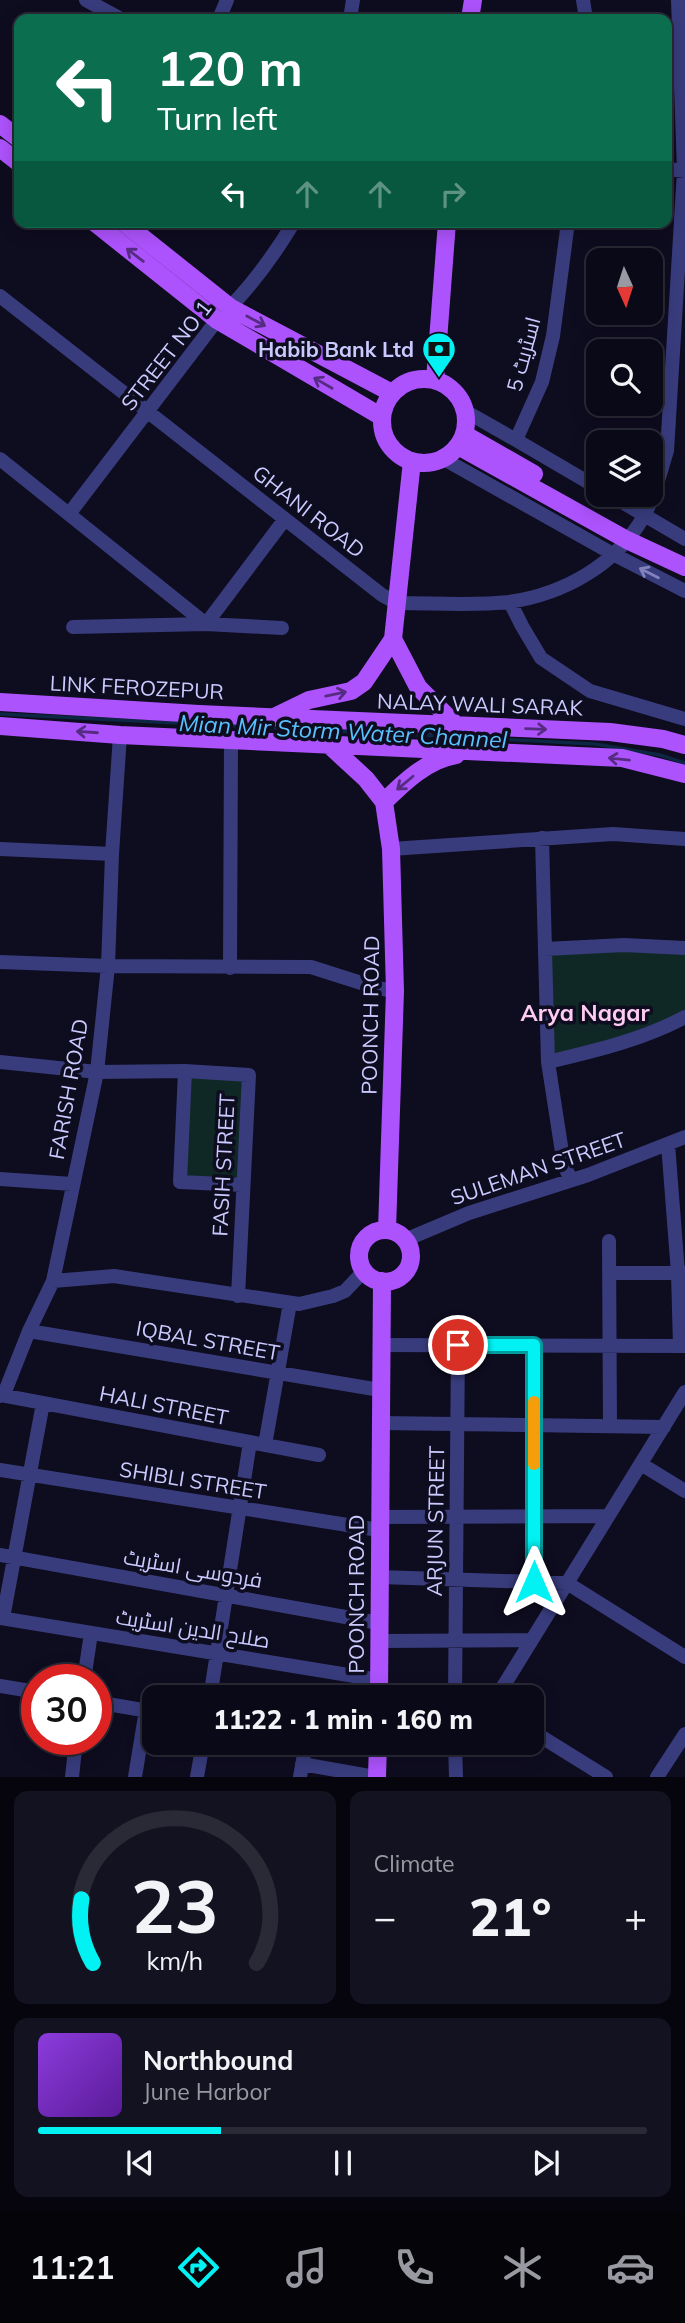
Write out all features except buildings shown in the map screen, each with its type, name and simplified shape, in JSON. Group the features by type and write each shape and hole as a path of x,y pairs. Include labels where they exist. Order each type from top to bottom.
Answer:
{"main road":[{"path":"0,124 14,135"},
{"path":"0,148 14,159"},
{"path":"102,228 224,314 382,417"},
{"path":"130,228 224,314 392,393"},
{"path":"435,380 447,228"},
{"path":"435,380 448,386 459,397 465,411 461,440 442,458 432,462 412,461 399,454 389,444 383,431 385,404 392,393 412,381 435,380"},
{"path":"461,440 685,556"},
{"path":"272,717 309,700 351,691 364,682 377,667 393,639 412,461"},
{"path":"635,529 685,567"},
{"path":"393,639 418,687 457,726"},
{"name":"LINK FEROZEPUR","path":"0,702 272,717"},
{"name":"NALAY WALI SARAK","path":"272,717 610,732 663,739 685,745"},
{"path":"0,726 120,735 622,758 685,774"},
{"path":"327,743 366,779 384,802 403,783 425,768 449,756 474,752"},
{"name":"POONCH ROAD","path":"384,802 391,849 395,991 387,1230"},
{"path":"387,1230 405,1240 409,1248 409,1264 399,1277 383,1281 364,1271 359,1253 368,1236 387,1230"},
{"name":"POONCH ROAD","path":"379,1685 380,1345 383,1281"},
{"path":"376,1777 377,1755"}],"street":[{"path":"397,603 510,602 573,583 597,570 635,529 657,486 667,451 685,172 678,0"},
{"path":"95,2 113,14"},
{"name":"STREET NO 1","path":"69,514 280,245 290,228"},
{"name":"اسٹریٹ 5","path":"516,439 545,370 553,336 567,228"},
{"name":"GHANI ROAD","path":"0,296 382,595 397,603"},
{"path":"465,411 586,481"},
{"path":"442,458 613,554 685,591"},
{"path":"0,459 206,624"},
{"path":"619,507 635,529 685,539"},
{"path":"206,624 285,519"},
{"path":"510,602 541,658 590,691 685,719"},
{"path":"73,627 206,624 282,628"},
{"name":"FARISH ROAD","path":"0,1395 6,1389 53,1281 97,1072 108,966 120,735"},
{"path":"230,968 232,739"},
{"path":"391,849 612,834 685,839"},
{"path":"542,838 548,1062 564,1165 570,1180"},
{"path":"0,849 112,854"},
{"path":"545,948 624,945 685,948"},
{"path":"0,962 230,968 311,967 395,991"},
{"path":"548,1062 599,1050 667,1027 685,1017"},
{"name":"FASIH STREET","path":"0,1062 97,1072 185,1071 248,1075 238,1296"},
{"path":"185,1071 180,1182 243,1185"},
{"name":"SULEMAN STREET","path":"405,1240 470,1213 570,1180 685,1137"},
{"path":"380,1345 682,1346 680,1235 667,1144"},
{"path":"0,1179 72,1184"},
{"path":"609,1241 610,1426"},
{"path":"53,1281 114,1276 299,1304 345,1291 364,1271"},
{"path":"610,1273 681,1273"},
{"path":"212,1685 240,1508 277,1374 290,1303"},
{"name":"IQBAL STREET","path":"29,1331 380,1390"},
{"name":"ARJUN STREET","path":"455,1685 458,1345"},
{"path":"534,1345 534,1582"},
{"path":"504,1685 685,1392"},
{"name":"HALI STREET","path":"0,1395 319,1455"},
{"path":"1,1618 7,1556 29,1476 43,1403"},
{"path":"380,1423 664,1427"},
{"path":"641,1464 685,1491"},
{"name":"SHIBLI STREET","path":"0,1470 240,1508 379,1523 456,1517 608,1516"},
{"name":"فردوسی اسٹریٹ","path":"7,1556 226,1595 379,1632 454,1640 531,1640"},
{"path":"379,1577 567,1583 685,1657"},
{"name":"صلاح الدین اسٹریٹ","path":"1,1618 217,1653 361,1685"},
{"path":"86,1664 92,1633"},
{"path":"0,1686 21,1689"},
{"path":"112,1705 142,1710"},
{"path":"657,1777 685,1734"},
{"path":"544,1738 606,1777"},
{"path":"135,1777 142,1746"},
{"path":"72,1777 74,1755"},
{"path":"197,1777 201,1755"},
{"path":"455,1755 456,1777"},
{"path":"301,1770 376,1777"}],"green space":[{"path":"538,942 685,950 685,1013 546,1064"},
{"path":"185,1071 249,1075 243,1185 180,1182"}],"waterway":[{"name":"Mian Mir Storm Water Channel","path":"0,714 595,744 660,755 685,763"}],"slow traffic":[{"path":"534,1402 534,1464"}],"place":[{"name":"Habib Bank Ltd","path":"439,379"}],"district":[{"name":"Arya Nagar","path":"585,1012"}],"route":[{"path":"458,1345 534,1345 534,1582"}]}
